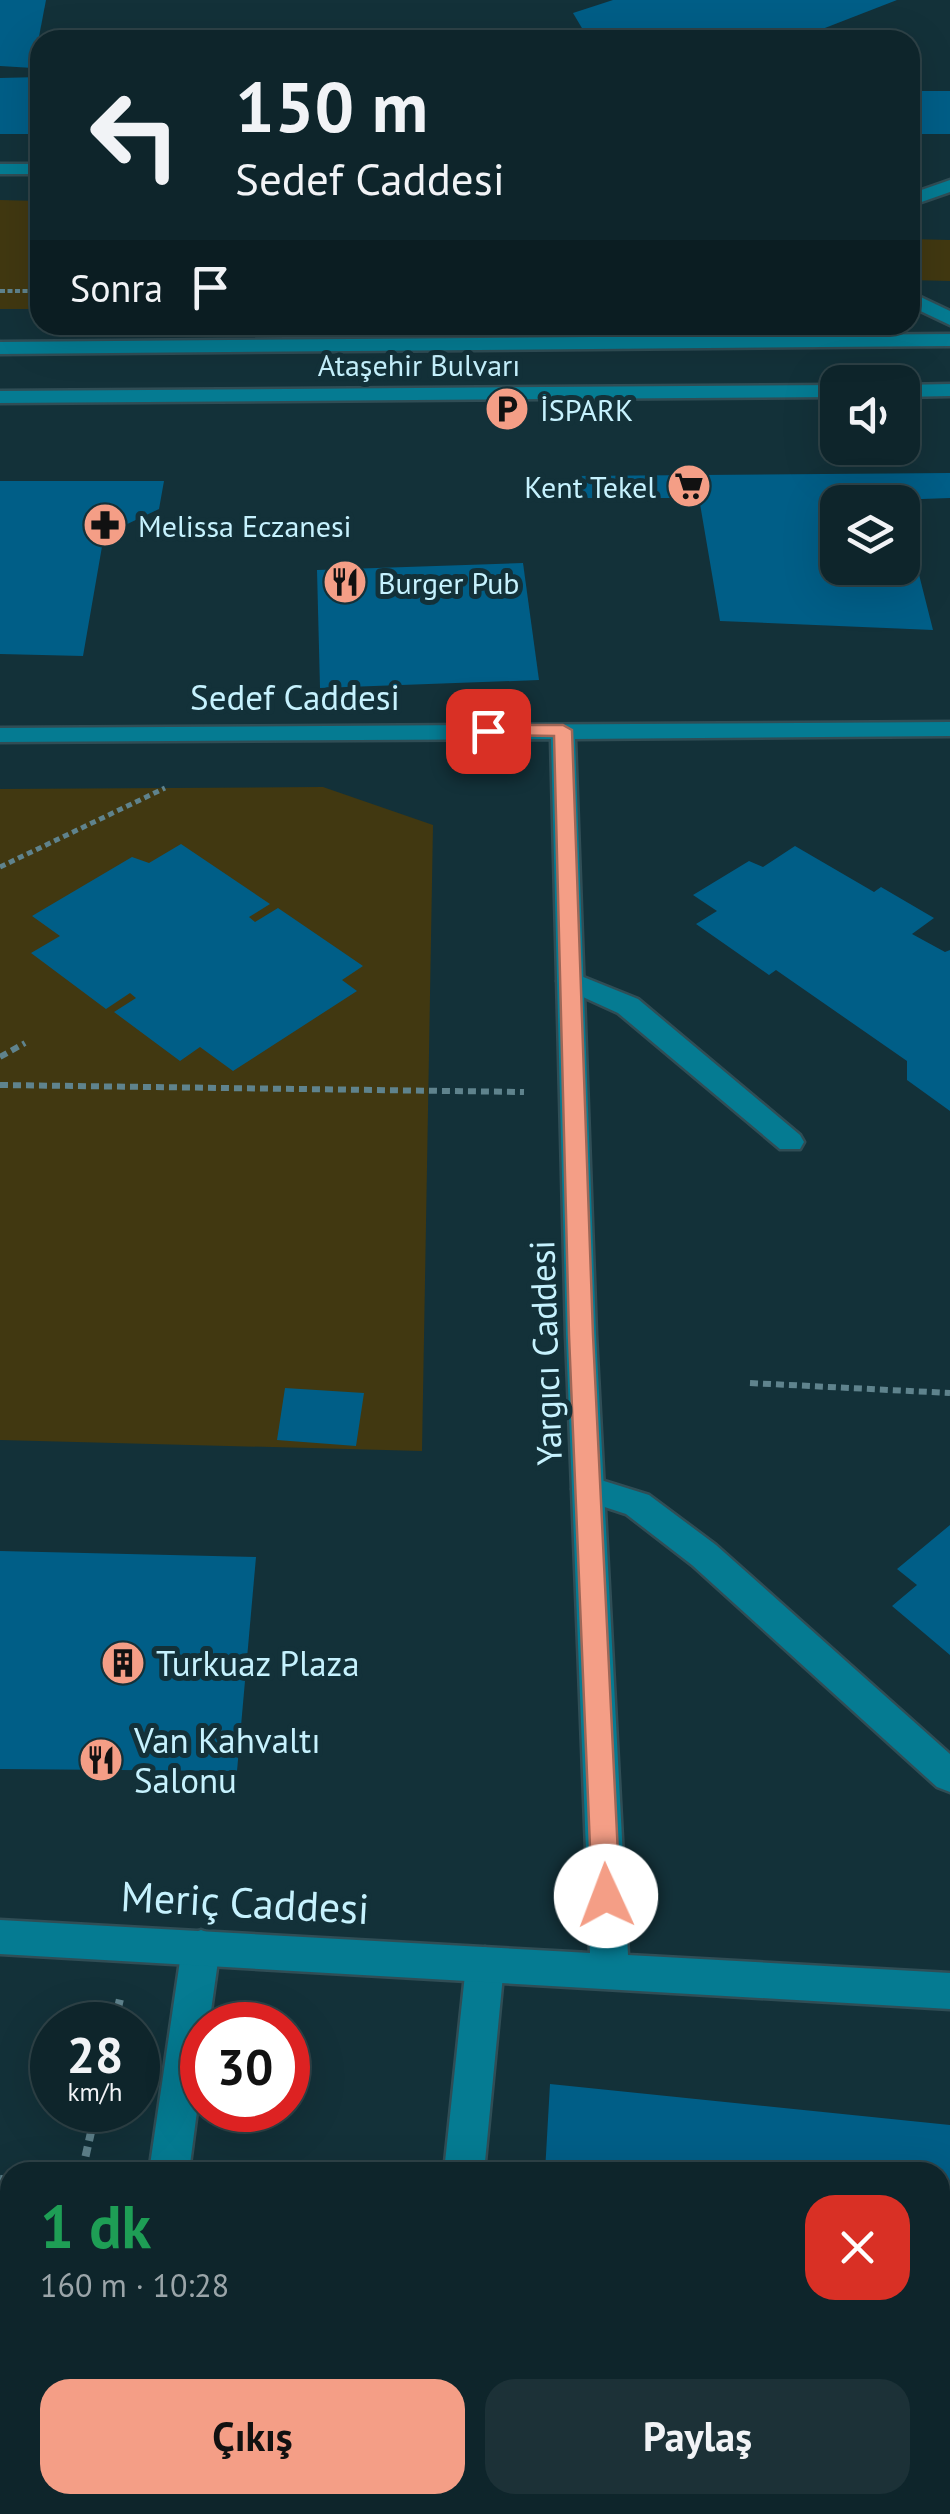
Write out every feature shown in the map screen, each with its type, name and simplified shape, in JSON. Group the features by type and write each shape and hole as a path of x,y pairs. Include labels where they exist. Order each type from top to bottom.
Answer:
{"street":[{"path":"0,169 30,169"},
{"path":"923,174 950,174"},
{"path":"920,196 950,186"},
{"path":"920,303 950,319"},
{"path":"610,343 625,335"},
{"name":"Ataşehir Bulvarı","path":"0,348 950,340"},
{"path":"920,391 950,390"},
{"name":"Ataşehir Bulvarı","path":"0,397 820,391"},
{"name":"Sedef Caddesi","path":"0,734 950,729"},
{"name":"Yargıcı Caddesi","path":"563,730 588,1489 610,1974"},
{"path":"571,981 628,1006 790,1142"},
{"path":"588,1489 637,1504 704,1555 950,1776"},
{"name":"Meriç Caddesi","path":"0,1937 950,1991"},
{"path":"170,2162 201,1947"},
{"path":"464,2162 486,1964"}],"path":[{"path":"0,291 30,291"},
{"path":"0,867 165,788"},
{"path":"0,1057 24,1043"},
{"path":"0,1085 574,1092"},
{"path":"750,1383 950,1393"},
{"path":"84,2162 91,2132"}],"shaded area":[{"path":"0,200 30,201 30,309 0,309"},
{"path":"920,239 950,240 950,281 920,280"},
{"path":"323,787 433,825 422,1451 0,1440 0,789"}],"building":[{"path":"0,0 46,0 40,30 30,30 30,68 0,66"},
{"path":"613,0 897,0 820,30 583,30 573,13"},
{"path":"30,77 30,134 0,134 0,78"},
{"path":"920,91 950,91 950,134 920,134"},
{"path":"950,473 950,498 920,499 920,485 820,485 820,585 920,585 920,578 933,630 720,621 699,498 575,498 574,476"},
{"path":"0,481 164,481 159,509 104,535 83,656 0,654"},
{"path":"523,563 539,680 320,688 317,570"},
{"path":"181,844 270,904 249,917 255,922 278,908 363,966 342,980 357,991 233,1071 200,1047 180,1061 114,1012 136,998 130,993 106,1009 31,953 60,936 32,916 132,857 149,863"},
{"path":"795,846 874,892 881,887 934,918 912,934 945,952 950,950 950,1111 907,1080 907,1061 776,970 769,975 696,924 717,911 693,895 749,861 763,867"},
{"path":"285,1388 364,1393 356,1446 277,1440"},
{"path":"950,1525 950,1655 892,1606 917,1585 897,1569"},
{"name":"Turkuaz Plaza","path":"0,1551 256,1557 237,1771 0,1769"},
{"path":"550,2084 950,2125 950,2162 546,2162"}],"place":[{"name":"İSPARK","path":"507,409"},
{"name":"Kent Tekel","path":"689,486"},
{"name":"Melissa Eczanesi","path":"105,525"},
{"name":"Burger Pub","path":"345,582"},
{"name":"Turkuaz Plaza","path":"123,1663"},
{"name":"Van Kahvaltı Salonu","path":"101,1760"}],"route":[{"path":"488,731 563,730 581,1335 606,1896"}]}
